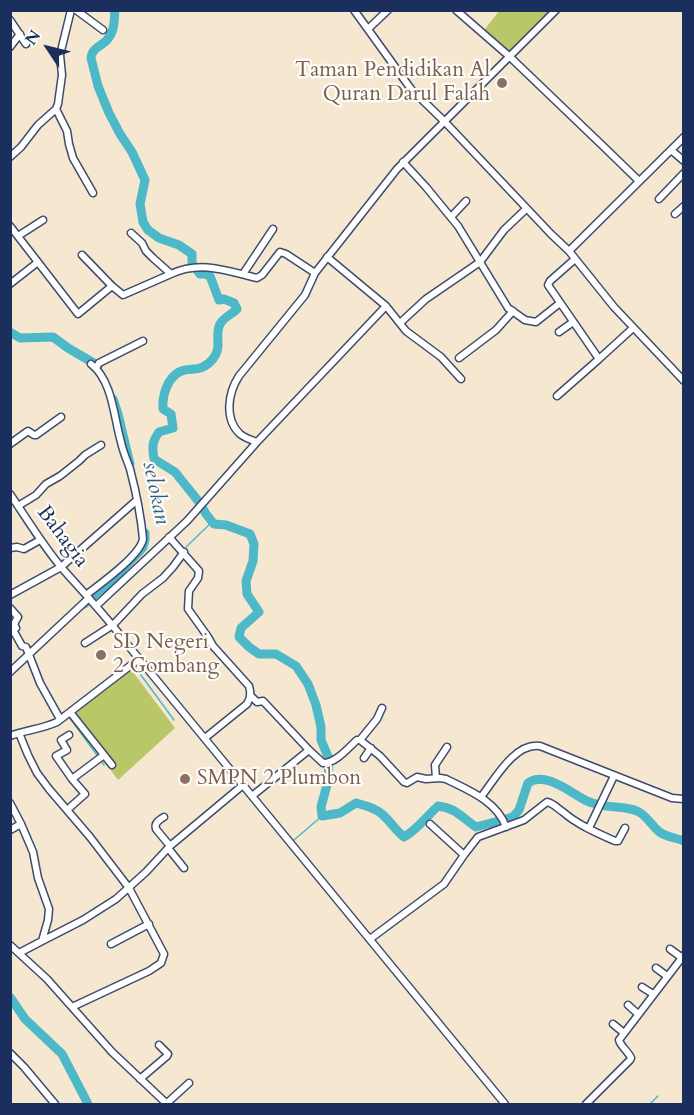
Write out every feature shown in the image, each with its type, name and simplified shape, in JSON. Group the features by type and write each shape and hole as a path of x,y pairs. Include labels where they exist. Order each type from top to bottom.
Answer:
{"street":[{"path":"10,157 38,125 56,110 62,75 61,50 71,10"},
{"path":"76,10 103,30"},
{"path":"354,10 411,89 569,251 633,328 684,381"},
{"path":"368,29 388,10"},
{"path":"456,10 510,57 639,181"},
{"path":"257,442 241,435 232,421 230,404 232,388 239,376 305,295 315,273 403,162 556,10"},
{"path":"10,20 27,44"},
{"path":"10,47 20,34"},
{"path":"56,110 67,131 68,143 74,158 93,193"},
{"path":"569,251 684,136"},
{"path":"671,150 684,161"},
{"path":"403,162 458,226 505,304 513,312 533,322 560,303"},
{"path":"659,199 684,173"},
{"path":"451,217 466,201"},
{"path":"675,214 684,206"},
{"path":"400,323 426,299 480,262 504,230 526,208"},
{"path":"18,236 43,220"},
{"path":"10,226 78,314 112,286"},
{"path":"243,274 273,229"},
{"path":"131,233 142,243 146,251 171,274"},
{"path":"82,255 112,286 125,295 134,289 186,268 219,269 257,278 280,252 315,273"},
{"path":"327,257 386,306 406,331 441,357 461,379"},
{"path":"575,259 549,283 549,288 599,359"},
{"path":"10,284 38,262"},
{"path":"91,600 170,537 386,306"},
{"path":"459,358 496,330 513,312"},
{"path":"559,332 573,322"},
{"path":"557,396 633,328"},
{"path":"10,672 30,657 91,600 141,546 142,531 130,469 120,440 112,400 96,366 143,341"},
{"path":"10,444 28,431 36,435 61,417"},
{"path":"18,506 36,495 46,484 60,476 85,455 101,446"},
{"name":"Bahagia","path":"10,494 61,567 91,600 137,660 205,738 505,1104"},
{"path":"10,595 61,567 137,500"},
{"path":"170,537 199,571 198,578 189,591 188,609 213,646 249,686 250,695 247,704 205,738"},
{"path":"10,548 24,549 40,540"},
{"path":"85,643 111,625 142,594 163,578 173,567 182,551"},
{"path":"10,608 18,617 13,630 17,639 26,648 40,683 60,719"},
{"path":"10,736 45,727 71,714 137,660"},
{"path":"250,695 256,702 263,701 322,763 328,763 360,740 382,708"},
{"path":"71,714 101,757 112,765"},
{"path":"19,733 37,773 129,888 164,954 161,963 149,971 72,1007"},
{"path":"67,810 85,794 56,756 67,750 61,740 69,735"},
{"path":"360,740 371,748 404,782 407,783 415,777 446,779 481,797 504,821"},
{"path":"481,797 514,755 533,744 672,798 684,799"},
{"path":"436,778 435,765 447,747"},
{"path":"364,758 371,748"},
{"path":"252,796 309,750"},
{"path":"72,779 101,757"},
{"path":"589,828 614,776"},
{"path":"19,953 83,920 116,899 169,847 243,785"},
{"path":"370,939 444,884 478,837 504,821 524,820 548,801 571,819 615,841 618,841 625,828"},
{"path":"10,803 33,852 38,878 49,909 42,941"},
{"path":"164,817 156,823 156,830 183,868"},
{"path":"10,830 21,824"},
{"path":"430,824 464,855"},
{"path":"111,944 149,924"},
{"path":"10,945 47,979 112,1052 166,1104 189,1083"},
{"path":"586,1104 630,1060 630,1054 619,1040 682,956 670,949"},
{"path":"656,968 667,976"},
{"path":"642,987 653,994"},
{"path":"628,1005 638,1014"},
{"path":"613,1023 624,1033"},
{"path":"140,1079 167,1056 168,1054 159,1045"},
{"path":"10,1053 56,1104"}],"green space":[{"path":"499,11 550,11 508,54 485,29"},
{"path":"127,664 175,728 118,780 69,713"}],"waterway":[{"path":"115,10 111,33 107,40 95,50 91,58 98,86 109,113 132,152 145,180 140,204 143,222 148,230 159,238 179,245 192,254 192,263 200,274 210,276 219,300 224,299 234,303 237,309 220,324 218,346 213,359 204,367 179,372 168,383 164,393 163,409 171,414 173,428 159,432 153,445 154,459 175,472 214,524 226,525 250,534 254,544 253,561 246,581 247,594 259,612 241,628 239,637 259,654 276,654 296,666 308,684 316,705 321,727 321,740 329,759 328,781 321,807 322,816 340,813 356,803 380,813 404,837 418,827 438,806 454,811 476,827 513,817 519,810 528,783 542,779 558,784 590,802 637,811 661,833 684,841"},
{"name":"selokan","path":"10,332 20,338 53,337 98,367"},
{"name":"selokan","path":"113,399 130,464"},
{"path":"183,550 212,522"},
{"name":"selokan","path":"84,604 138,553 143,547 145,533"},
{"path":"124,609 137,595"},
{"path":"111,622 118,615"},
{"path":"116,635 135,660"},
{"path":"102,691 138,663"},
{"path":"135,667 174,720"},
{"path":"70,716 97,755"},
{"path":"100,759 104,765"},
{"path":"294,840 322,816"},
{"path":"288,845 310,872"},
{"path":"403,985 436,1025"},
{"path":"10,997 25,1019 62,1054 88,1104"},
{"path":"449,1040 501,1104"},
{"path":"650,1104 658,1096"}],"place":[{"name":"Taman Pendidikan Al Quran Darul Falah","path":"502,83"},
{"name":"SD Negeri 2 Gombang","path":"101,655"},
{"name":"SMPN 2 Plumbon","path":"185,779"}]}
